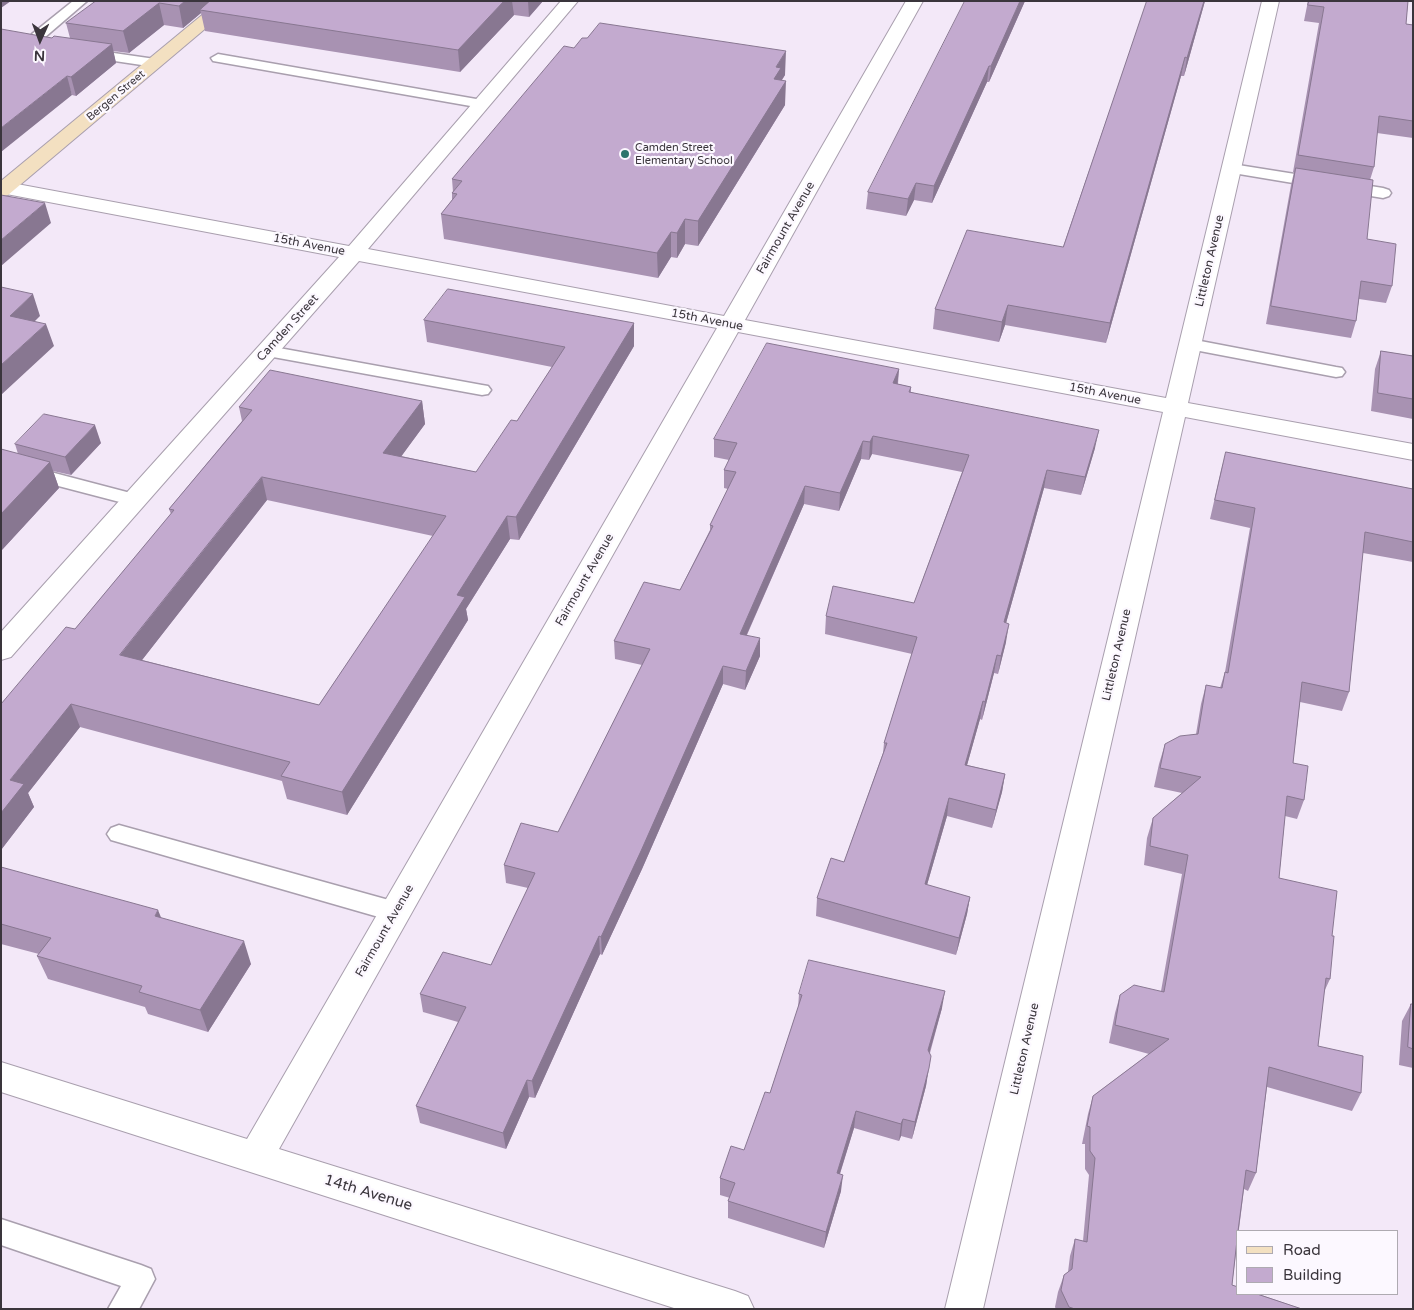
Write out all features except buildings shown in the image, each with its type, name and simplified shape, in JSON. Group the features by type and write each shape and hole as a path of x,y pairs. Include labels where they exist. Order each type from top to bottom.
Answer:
{"main road":[{"name":"Bergen Street","path":"3,189 230,1"}],"street":[{"name":"Camden Street","path":"1,650 354,253 570,1"},
{"name":"Fairmount Avenue","path":"255,1158 915,1"},
{"name":"Littleton Avenue","path":"964,1309 1271,1"},
{"name":"15th Avenue","path":"3,189 1413,452"},
{"name":"14th Avenue","path":"1,1077 735,1309"}],"lane":[{"path":"81,1 37,37 40,46 155,63"},
{"path":"218,58 482,104"},
{"path":"1232,169 1383,193"},
{"path":"1190,344 1336,372"},
{"path":"268,351 482,390"},
{"path":"1,466 135,500"},
{"path":"120,834 396,912"},
{"path":"1,1232 141,1279 123,1309"}],"place":[{"name":"Camden Street Elementary School","path":"625,154"}]}
